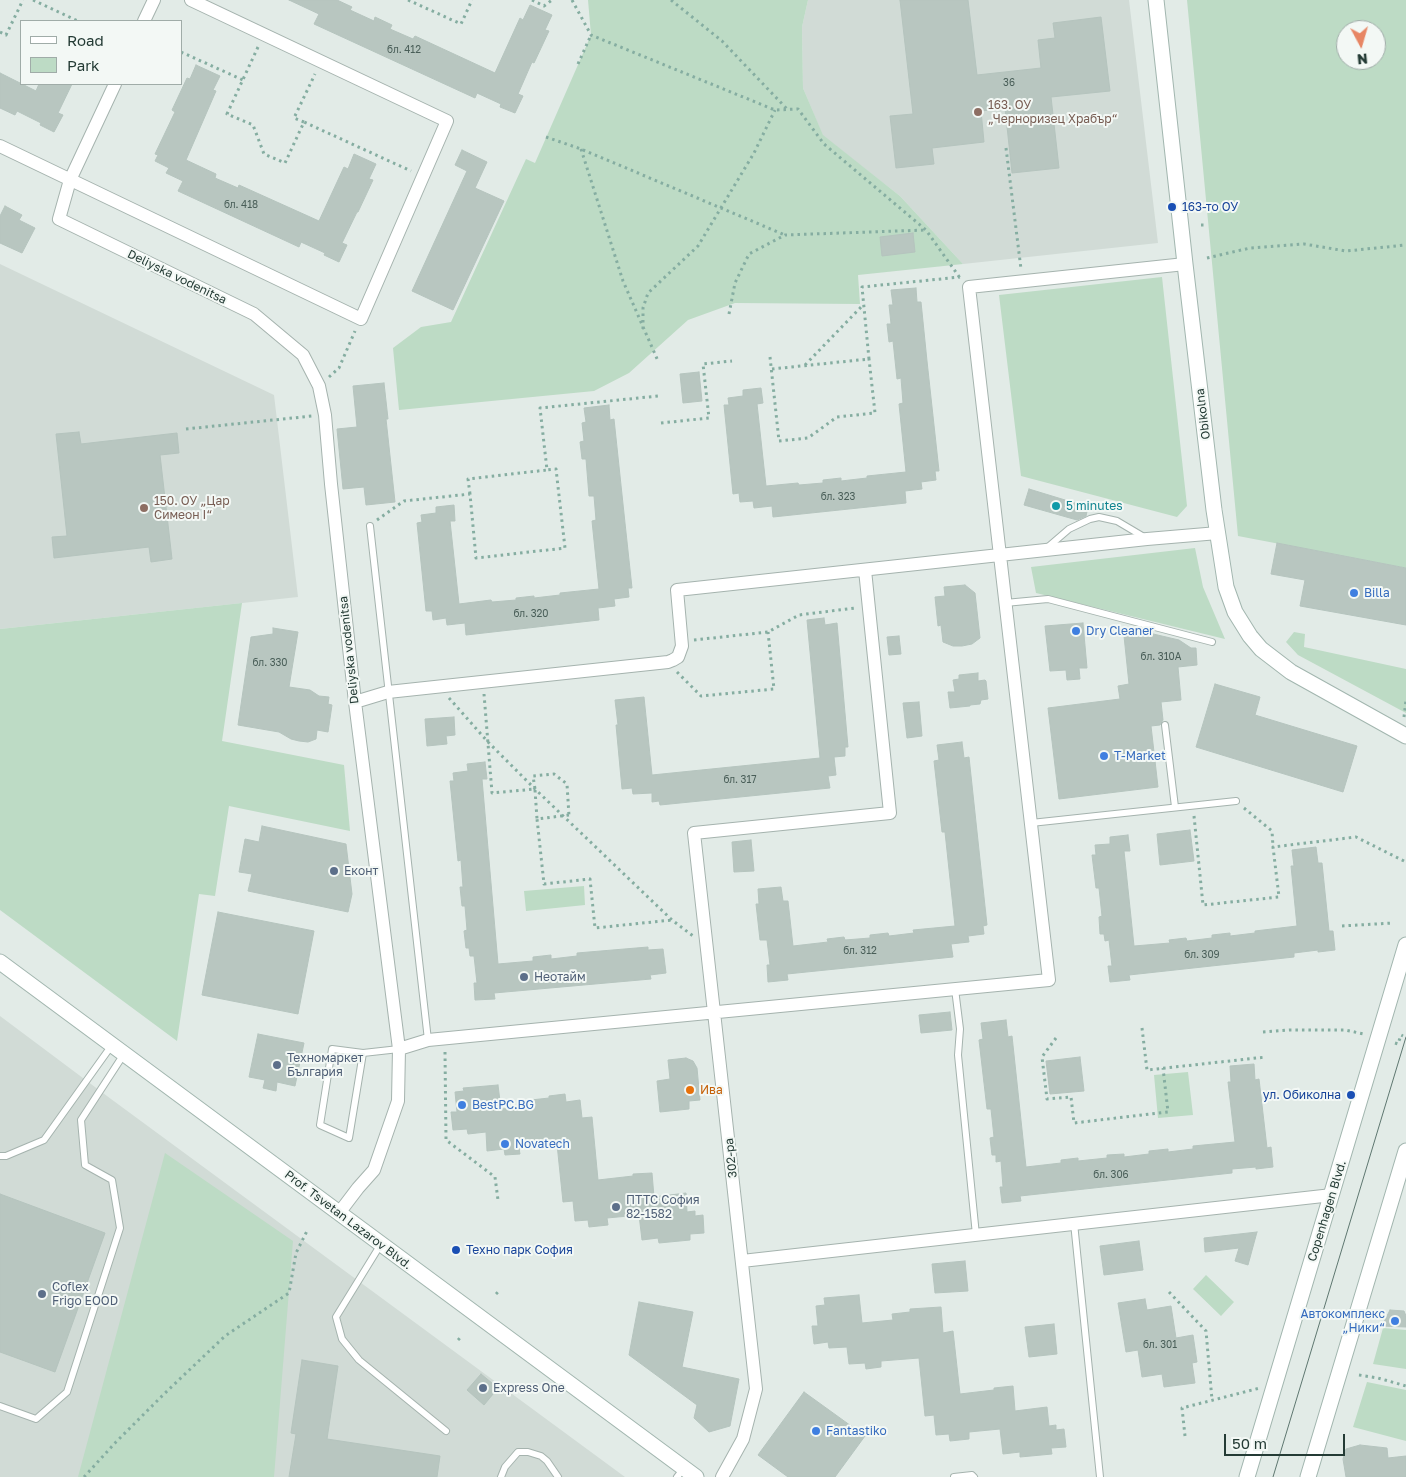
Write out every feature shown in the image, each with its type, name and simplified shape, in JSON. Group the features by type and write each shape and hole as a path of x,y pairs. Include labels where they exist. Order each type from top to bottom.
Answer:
{"main road":[{"name":"Obikolna","path":"1156,0 1185,264 1226,587 1235,612 1250,636 1262,649 1291,672 1406,736"},
{"name":"Copenhagen Blvd.","path":"1247,1477 1406,944"},
{"name":"Prof. Tsvetan Lazarov Blvd.","path":"0,962 381,1244 686,1474"},
{"path":"1308,1477 1406,1151"}],"street":[{"path":"144,20 154,0"},
{"path":"0,146 361,319 447,121 191,0"},
{"path":"70,180 115,85"},
{"name":"Deliyska vodenitsa","path":"70,180 58,219 254,314 303,355 319,386 325,415 355,702 399,1049 398,1101 374,1170 339,1213"},
{"path":"399,1049 428,1040 445,1038 1049,980 969,287 1185,264"},
{"path":"355,702 388,692 668,662 678,657 682,646 677,590 1147,539 1218,534"},
{"path":"865,570 868,607"},
{"name":"302-ра","path":"722,1477 743,1439 756,1389 694,833 890,813 868,607"},
{"path":"742,1261 1332,1195"}],"lane":[{"path":"1045,550 1070,529 1090,519 1099,517 1117,521 1147,539"},
{"path":"370,526 428,1040"},
{"path":"1005,603 1048,599 1212,642"},
{"path":"1165,725 1175,807"},
{"path":"1031,823 1236,800"},
{"path":"955,989 960,1029 958,1055 976,1234"},
{"path":"0,1156 6,1156 44,1140 112,1045"},
{"path":"363,1054 350,1138 320,1125 332,1050 363,1054 399,1049"},
{"path":"0,1406 36,1419 66,1392 120,1228 112,1180 85,1165 81,1120 124,1054"},
{"path":"1074,1224 1100,1477"},
{"path":"381,1244 336,1317 342,1339 358,1360 446,1432"},
{"path":"501,1477 505,1468 518,1452 528,1452 541,1456 547,1461 558,1477"},
{"path":"954,1477 972,1475 974,1477"}],"path":[{"path":"0,32 6,35 23,0"},
{"path":"33,0 76,20"},
{"path":"43,5 46,0"},
{"path":"408,0 461,24 472,0"},
{"path":"532,0 544,6 552,0"},
{"path":"572,0 591,35 775,110 798,109 824,144 926,230 969,287"},
{"path":"671,0 722,41 787,109"},
{"path":"264,34 227,114 253,126 264,154 285,164 304,122"},
{"path":"578,64 591,35"},
{"path":"182,52 243,80"},
{"path":"321,61 294,118 423,177"},
{"path":"644,329 643,308 648,293 698,246 754,153 775,110"},
{"path":"546,136 785,235 926,230"},
{"path":"1006,148 1022,281"},
{"path":"581,149 622,281 658,361"},
{"path":"729,314 734,283 750,254 785,235"},
{"path":"1207,258 1250,248 1304,244 1346,251 1406,245"},
{"path":"770,357 779,441 808,438 837,416 875,412 862,287 960,277"},
{"path":"804,366 863,304"},
{"path":"319,386 339,368 361,319"},
{"path":"772,369 869,359"},
{"path":"661,423 709,418 703,364 732,361"},
{"path":"547,470 540,408 658,396"},
{"path":"186,429 325,415"},
{"path":"556,469 565,548 476,558 470,494 468,478 556,469"},
{"path":"370,526 404,501 470,494"},
{"path":"682,641 768,632 798,615 868,607"},
{"path":"668,662 701,696 774,689 768,632"},
{"path":"483,682 492,793 534,789"},
{"path":"438,686 488,742 534,789 672,920 707,948"},
{"path":"1404,717 1406,700"},
{"path":"569,822 566,784 554,774 533,776 544,884 590,879 594,928 672,920"},
{"path":"1192,805 1203,905 1279,897 1272,831 1236,800"},
{"path":"537,819 569,815"},
{"path":"1273,846 1356,837 1406,862"},
{"path":"1342,926 1393,923"},
{"path":"1142,1028 1147,1070 1266,1057"},
{"path":"1395,1043 1398,1044 1403,1029"},
{"path":"1263,1032 1345,1030 1363,1034"},
{"path":"445,1038 446,1140 495,1177 498,1200"},
{"path":"1056,1038 1042,1057 1047,1099 1071,1097 1074,1123 1168,1112 1163,1068"},
{"path":"84,1477 149,1408 225,1336 290,1293 296,1253 308,1229"},
{"path":"1169,1292 1206,1331 1212,1400"},
{"path":"458,1340 462,1336"},
{"path":"1358,1375 1378,1378 1406,1386"},
{"path":"1185,1436 1182,1408 1260,1388"}],"shaded area":[{"name":"163. ОУ „Черноризец Храбър“","path":"808,0 1129,0 1158,243 963,264 900,196 823,136 803,88 802,27"},
{"name":"150. ОУ „Цар Симеон I“","path":"0,264 274,395 298,597 0,629"},
{"path":"0,1016 111,1099 625,1477 0,1477"}],"green space":[{"path":"588,0 808,0 802,27 803,88 823,135 900,196 963,264 858,275 860,304 735,303 688,320 629,373 594,391 399,410 393,348 421,327 451,322 526,159 535,163 591,35"},
{"path":"1187,0 1406,0 1406,568 1238,536"},
{"path":"1162,277 1187,506 1177,517 1021,476 999,295"},
{"path":"1195,548 1203,587 1225,639 1036,593 1031,567"},
{"path":"242,603 222,741 344,765 350,831 229,806 215,896 199,894 177,1041 0,910 0,629"},
{"path":"1294,632 1305,634 1304,647 1406,669 1406,713 1298,655 1286,642"},
{"path":"584,886 585,905 526,911 524,891"},
{"path":"1188,1072 1193,1115 1158,1118 1154,1075"},
{"path":"165,1153 293,1241 274,1477 78,1477"},
{"path":"1206,1275 1234,1302 1221,1316 1193,1289"},
{"path":"1383,1328 1406,1330 1406,1369 1373,1364"},
{"path":"1367,1382 1406,1390 1406,1441 1353,1427"}],"building":[{"path":"289,0 337,0 352,7 350,10 374,21 375,17 392,25 390,29 413,39 415,36 495,73 520,18 523,20 530,5 552,15 545,30 549,31 534,63 532,62 518,94 523,96 515,113 500,107 501,104 477,93 475,98 314,24 319,14"},
{"path":"900,0 968,0 977,75 1041,68 1038,40 1055,38 1053,23 1101,17 1110,91 1051,97 1059,168 1012,173 1005,108 981,111 984,142 932,148 934,164 896,168 890,116 913,114"},
{"path":"196,65 220,76 213,90 216,91 186,160 216,174 215,178 238,188 239,185 319,221 344,167 348,169 354,154 376,164 369,179 373,180 342,243 347,245 339,262 301,242 299,247 178,191 183,181 166,173 169,168 155,161 158,155 155,154 175,112 172,110 187,78 190,79"},
{"path":"0,73 20,83 20,85 36,91 39,85 72,85 58,113 63,115 54,132 17,111 15,115 0,108"},
{"path":"462,150 487,162 475,188 504,201 453,310 412,291 467,171 455,165"},
{"path":"5,206 22,215 19,220 35,228 22,253 0,243 0,216"},
{"path":"913,233 915,252 882,256 880,237"},
{"path":"916,288 917,302 921,302 939,471 935,471 936,480 921,482 922,489 905,491 906,503 773,517 772,506 754,508 753,501 740,502 739,493 733,494 724,405 729,405 728,398 743,396 743,390 761,388 763,403 757,404 766,486 823,483 823,480 841,478 841,481 906,472 899,404 903,403 901,378 897,379 893,341 889,342 887,324 891,324 889,305 893,305 891,290"},
{"path":"699,372 702,401 683,403 680,374"},
{"path":"384,383 395,502 366,505 364,487 343,489 337,429 357,427 353,386"},
{"path":"609,405 610,420 614,419 632,588 628,588 629,597 614,599 615,606 598,608 599,620 466,635 465,623 447,625 446,618 433,620 432,611 426,611 417,523 422,522 421,515 436,513 436,507 454,505 455,521 450,521 459,604 491,600 492,602 516,600 516,598 534,596 534,598 599,589 592,521 596,520 594,496 589,496 586,459 582,459 580,442 584,441 582,423 586,422 584,408"},
{"path":"79,432 81,444 177,433 179,453 160,455 172,559 151,562 149,547 54,558 52,537 67,536 56,434"},
{"name":"5 minutes","path":"1029,489 1088,507 1086,516 1077,520 1024,505"},
{"name":"Billa","path":"1277,543 1406,568 1406,625 1300,606 1305,580 1271,574"},
{"path":"965,585 975,593 980,638 972,644 953,646 943,642 941,625 938,626 935,597 945,596 944,587"},
{"path":"824,618 825,625 837,623 848,747 845,747 845,756 834,757 836,775 828,776 830,788 660,805 659,801 652,802 652,793 633,794 632,788 622,789 615,700 644,697 652,775 820,758 807,620"},
{"path":"1083,623 1087,668 1079,668 1080,679 1067,680 1066,670 1050,671 1045,626"},
{"path":"273,628 298,632 289,687 310,690 319,696 329,697 328,704 332,705 328,732 317,730 316,739 308,742 291,739 279,732 238,725 251,637 273,634"},
{"name":"T-Market","path":"1149,633 1179,640 1191,648 1196,648 1197,665 1178,667 1181,700 1161,702 1163,720 1160,725 1151,726 1158,787 1059,799 1048,708 1120,699 1118,686 1129,684 1124,636"},
{"path":"899,636 901,654 889,655 887,637"},
{"path":"978,673 978,681 986,681 988,699 981,700 980,704 950,708 948,692 955,692 953,680 959,679 959,675"},
{"path":"1215,684 1260,697 1255,715 1357,746 1343,792 1196,747"},
{"path":"919,702 922,736 907,738 903,703"},
{"path":"454,717 455,735 446,736 447,744 427,746 425,719"},
{"path":"962,742 964,758 969,757 987,925 983,926 984,934 968,936 969,942 951,944 953,957 787,974 788,980 768,982 767,965 770,965 767,940 760,940 756,904 759,904 758,889 781,887 783,901 788,901 793,946 828,942 827,939 844,937 845,940 870,938 870,935 888,933 889,936 914,933 913,930 955,926 945,832 942,832 934,761 939,760 937,745"},
{"path":"485,762 487,779 482,779 498,964 533,961 533,957 551,955 551,959 577,956 577,953 648,947 648,950 663,949 666,973 650,975 651,979 494,993 495,999 475,1000 474,983 477,983 474,956 470,956 469,948 466,948 464,931 467,930 465,906 462,906 460,887 463,887 461,860 458,861 450,781 454,781 453,773 468,771 467,764"},
{"path":"262,826 346,844 352,894 348,912 248,891 252,874 239,872 245,839 259,842"},
{"path":"1190,830 1194,861 1160,865 1157,834"},
{"path":"1128,835 1130,851 1124,851 1134,946 1170,943 1169,940 1186,938 1187,941 1212,938 1212,935 1230,933 1230,936 1255,933 1255,931 1297,926 1291,866 1294,866 1292,850 1316,847 1318,863 1322,863 1329,931 1333,931 1335,950 1318,952 1318,950 1294,953 1294,957 1129,975 1130,980 1110,982 1108,966 1112,966 1109,940 1105,941 1104,934 1100,934 1099,917 1102,916 1099,888 1096,888 1092,855 1096,855 1095,845 1110,844 1110,837"},
{"path":"751,840 754,871 734,872 732,842"},
{"path":"218,912 314,931 298,1014 202,995"},
{"path":"950,1012 952,1030 921,1033 919,1015"},
{"path":"1006,1020 1008,1037 1012,1036 1026,1167 1061,1163 1061,1160 1078,1158 1078,1161 1107,1158 1107,1155 1124,1154 1124,1157 1149,1154 1149,1151 1168,1149 1168,1152 1193,1149 1193,1146 1235,1142 1228,1082 1231,1082 1230,1066 1254,1064 1255,1080 1259,1079 1267,1148 1271,1147 1273,1167 1232,1169 1232,1173 1020,1196 1021,1201 1002,1203 1000,1187 1003,1187 1001,1161 996,1162 996,1155 992,1155 990,1138 994,1137 991,1109 987,1109 979,1040 983,1039 981,1023"},
{"path":"258,1034 304,1043 295,1086 277,1082 276,1091 263,1088 265,1080 249,1077"},
{"path":"1080,1057 1084,1091 1050,1094 1046,1061"},
{"path":"686,1058 693,1061 697,1068 700,1100 689,1101 689,1109 660,1112 657,1081 670,1079 668,1060"},
{"path":"498,1085 501,1109 532,1106 531,1100 565,1094 566,1102 580,1100 582,1118 592,1117 598,1180 652,1173 654,1197 686,1193 687,1212 695,1211 695,1216 703,1215 704,1233 690,1234 690,1240 659,1243 658,1238 642,1240 639,1215 607,1218 608,1225 589,1227 588,1220 575,1221 573,1201 563,1202 557,1144 519,1148 520,1154 505,1155 504,1149 487,1151 486,1132 468,1134 467,1129 453,1130 451,1112 457,1112 455,1092 464,1091 463,1088"},
{"name":"Coflex Frigo EOOD","path":"0,1194 105,1233 55,1372 0,1352"},
{"path":"1257,1232 1248,1265 1235,1261 1239,1248 1205,1252 1204,1238"},
{"path":"1139,1241 1143,1270 1104,1275 1100,1246"},
{"path":"965,1261 968,1291 935,1293 932,1264"},
{"path":"859,1295 862,1323 893,1320 892,1314 910,1312 910,1309 941,1307 943,1333 953,1331 960,1394 1013,1386 1015,1411 1047,1407 1049,1426 1056,1425 1056,1430 1064,1429 1066,1447 1051,1448 1052,1454 1020,1457 1020,1452 1003,1454 1000,1429 969,1432 969,1439 950,1441 949,1434 936,1435 934,1415 925,1416 919,1358 881,1361 881,1367 866,1369 865,1363 849,1364 847,1347 829,1348 828,1342 814,1344 812,1326 818,1326 816,1306 825,1305 824,1298"},
{"path":"1145,1299 1147,1310 1171,1306 1176,1338 1193,1335 1197,1362 1192,1363 1195,1383 1164,1387 1162,1374 1142,1377 1138,1350 1126,1352 1118,1303"},
{"path":"639,1302 693,1312 682,1367 739,1379 730,1426 709,1432 694,1418 697,1405 629,1355"},
{"name":"Автокомплекс „Ники“","path":"1390,1310 1404,1311 1406,1327 1382,1326"},
{"path":"1054,1324 1057,1354 1029,1357 1025,1327"},
{"path":"302,1360 338,1366 327,1439 440,1456 437,1477 289,1477 296,1434 291,1433"},
{"path":"481,1374 498,1388 484,1405 467,1390"},
{"name":"Fantastiko","path":"804,1392 865,1436 835,1477 788,1477 758,1455"},
{"path":"1360,1445 1387,1448 1388,1458 1406,1456 1406,1477 1346,1477 1343,1459 1346,1449"}],"tram line":[{"path":"1273,1477 1406,1037"}],"place":[{"name":"163. ОУ „Черноризец Храбър“","path":"978,112"},
{"name":"163-то ОУ","path":"1172,207"},
{"name":"5 minutes","path":"1056,506"},
{"name":"150. ОУ „Цар Симеон I“","path":"144,508"},
{"name":"Billa","path":"1354,593"},
{"name":"Dry Cleaner","path":"1076,631"},
{"name":"T-Market","path":"1104,756"},
{"name":"Еконт","path":"334,871"},
{"name":"Неотайм","path":"524,977"},
{"name":"Техномаркет България","path":"277,1065"},
{"name":"Ива","path":"690,1090"},
{"name":"ул. Обиколна","path":"1351,1095"},
{"name":"BestPC.BG","path":"462,1105"},
{"name":"Novatech","path":"505,1144"},
{"name":"ПТТС София 82-1582","path":"616,1207"},
{"name":"Техно парк София","path":"456,1250"},
{"name":"Coflex Frigo EOOD","path":"42,1294"},
{"name":"Автокомплекс „Ники“","path":"1395,1321"},
{"name":"Express One","path":"483,1388"},
{"name":"Fantastiko","path":"816,1431"}]}
